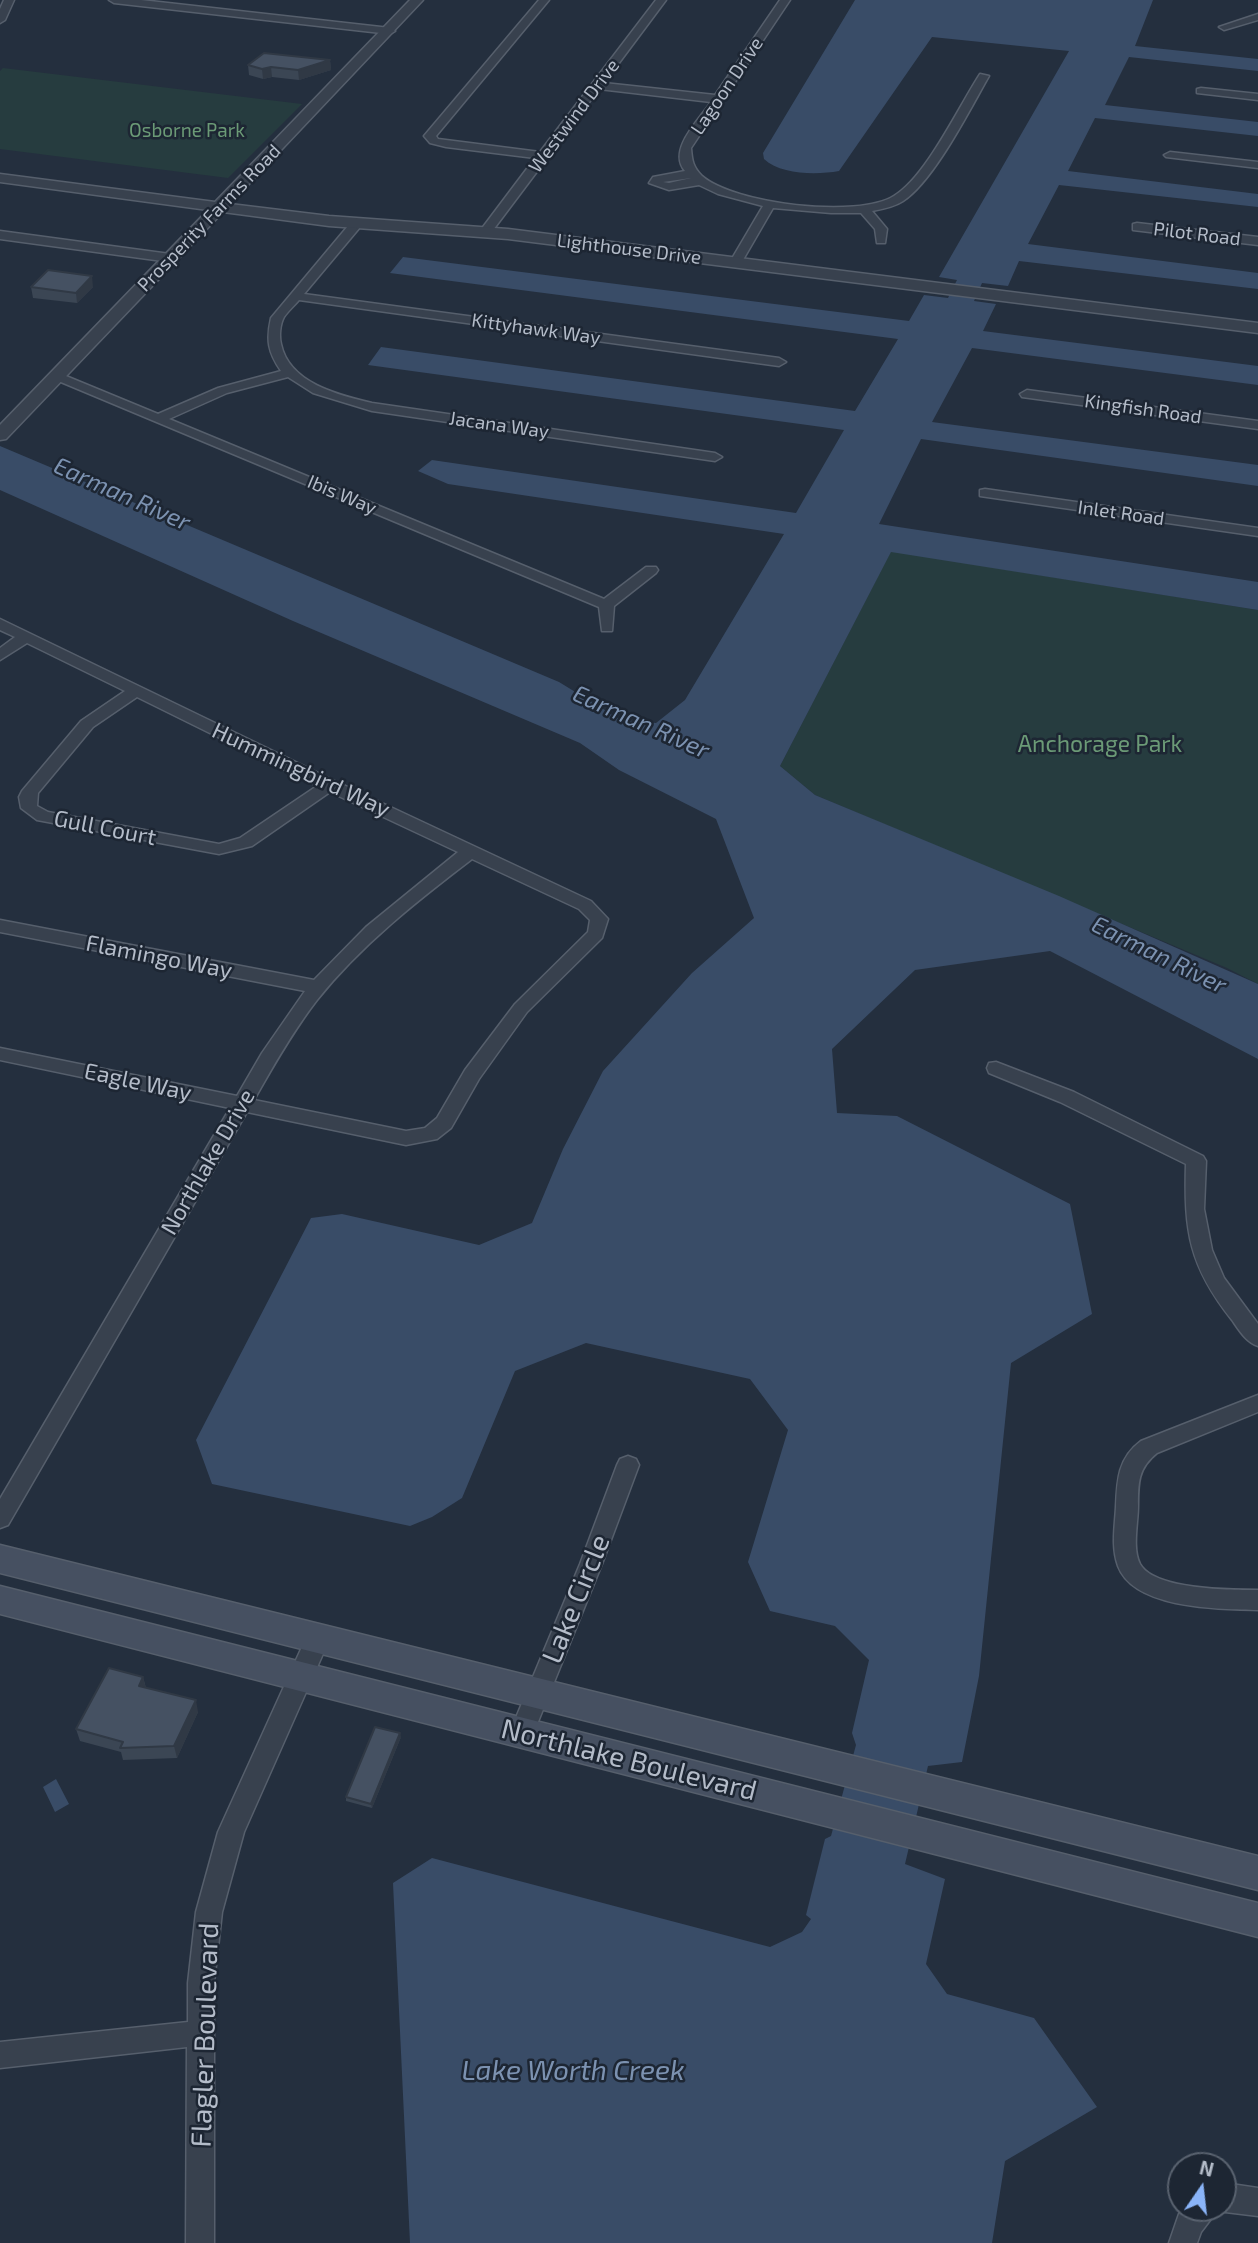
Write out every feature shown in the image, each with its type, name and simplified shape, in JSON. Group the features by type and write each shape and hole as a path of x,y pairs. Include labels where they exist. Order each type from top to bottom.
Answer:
{"main road":[{"name":"Northlake Boulevard","path":"0,1559 1258,1873"},
{"name":"Northlake Boulevard","path":"0,1600 931,1839 1258,1920"},
{"path":"1054,1869 1062,1824"}],"street":[{"path":"0,20 9,0"},
{"path":"114,0 390,31"},
{"name":"Prosperity Farms Road","path":"0,435 417,0"},
{"path":"543,156 446,144 434,141 430,136 544,0"},
{"name":"Westwind Drive","path":"486,231 660,0"},
{"name":"Lagoon Drive","path":"785,0 685,148 684,161 696,177 726,193 770,203 822,209 864,209 893,202 908,193 984,76"},
{"path":"1224,27 1258,17"},
{"path":"597,85 718,99"},
{"path":"1201,91 1258,97"},
{"path":"1170,155 1258,165"},
{"name":"Lighthouse Drive","path":"0,177 357,223 486,231 1258,327"},
{"path":"736,262 770,203"},
{"path":"864,209 881,229 881,240"},
{"path":"159,419 186,404 229,387 290,373 275,354 271,340 276,318 357,223"},
{"name":"Pilot Road","path":"1137,227 1258,241"},
{"path":"0,235 170,258"},
{"name":"Kittyhawk Way","path":"294,296 779,362"},
{"name":"Jacana Way","path":"290,373 323,393 372,407 715,457"},
{"name":"Ibis Way","path":"56,377 606,605"},
{"name":"Kingfish Road","path":"1027,394 1258,425"},
{"name":"Inlet Road","path":"985,494 1258,532"},
{"path":"607,628 606,605 651,570"},
{"name":"Hummingbird Way","path":"0,624 329,785 585,905 599,919 596,933 549,977 495,1040 447,1120 439,1128"},
{"path":"0,655 26,637"},
{"name":"Gull Court","path":"135,691 96,717 71,740 30,791 27,797 29,808 43,816 219,849 246,842 329,785"},
{"name":"Northlake Drive","path":"0,1519 269,1057 318,987 384,920 472,850"},
{"name":"Flamingo Way","path":"0,926 318,987"},
{"name":"Eagle Way","path":"0,1054 405,1138 421,1136 439,1128"},
{"path":"996,1069 1067,1097 1196,1161 1194,1214 1198,1240 1207,1266 1233,1309 1258,1338"},
{"path":"1258,1403 1149,1447 1136,1456 1127,1481 1127,1559 1133,1574 1149,1584 1178,1593 1258,1600"},
{"name":"Lake Circle","path":"522,1732 628,1465"},
{"name":"Flagler Boulevard","path":"200,2243 201,1983 216,1879 231,1832 318,1638"},
{"path":"0,2055 201,2033"},
{"path":"1237,2199 1258,2202"},
{"path":"1184,2243 1191,2222"}],"green space":[{"name":"Osborne Park","path":"3,68 302,104 228,178 0,149 0,71"},
{"name":"Anchorage Park","path":"891,551 1258,610 1258,984 1227,968 815,795 780,766"}],"water":[{"name":"Lake Worth Creek","path":"855,0 1153,0 1135,46 1258,59 1258,71 1129,57 1105,105 1258,122 1258,136 1095,118 1068,171 1258,194 1258,207 1059,185 1028,244 1258,273 1258,289 1019,261 1008,286 982,283 974,301 996,304 983,331 1258,366 1258,385 972,348 932,422 1258,465 1258,486 921,439 879,524 1258,582 1258,610 891,552 780,766 815,795 1059,896 1258,984 1258,1059 1050,951 915,970 832,1049 837,1113 897,1116 1070,1204 1092,1314 1011,1363 979,1676 962,1762 928,1766 905,1864 945,1879 926,1964 947,1994 1034,2018 1097,2107 1005,2161 992,2243 410,2243 393,1883 432,1858 770,1947 802,1932 811,1919 806,1915 825,1839 831,1836 856,1745 852,1733 869,1660 835,1626 770,1611 748,1562 788,1430 750,1379 586,1343 515,1371 462,1498 432,1517 410,1526 212,1484 196,1440 311,1218 342,1214 479,1245 532,1223 563,1149 603,1071 692,973 754,918 716,819 619,770 580,743 293,621 0,490 0,446 559,682 621,720 656,723 685,700 784,534 448,484 418,471 432,460 796,513 844,430 368,365 381,347 855,411 898,339 390,273 403,257 909,321 924,295 948,298 957,280 939,277 1069,51 932,37 839,171 800,173 771,164 764,159 763,153"},
{"path":"56,1779 69,1804 55,1812 43,1787"}],"building":[{"path":"264,53 330,60 298,70 271,67 262,69 248,65"},
{"path":"48,270 92,276 76,293 31,287"},
{"path":"109,1668 143,1677 139,1686 196,1700 174,1746 120,1748 123,1742 76,1729"},
{"path":"375,1727 400,1733 371,1804 346,1797"}],"water label":[{"name":"Earman River","path":"122,494"},
{"name":"Earman River","path":"641,722"},
{"name":"Earman River","path":"1159,955"}]}
